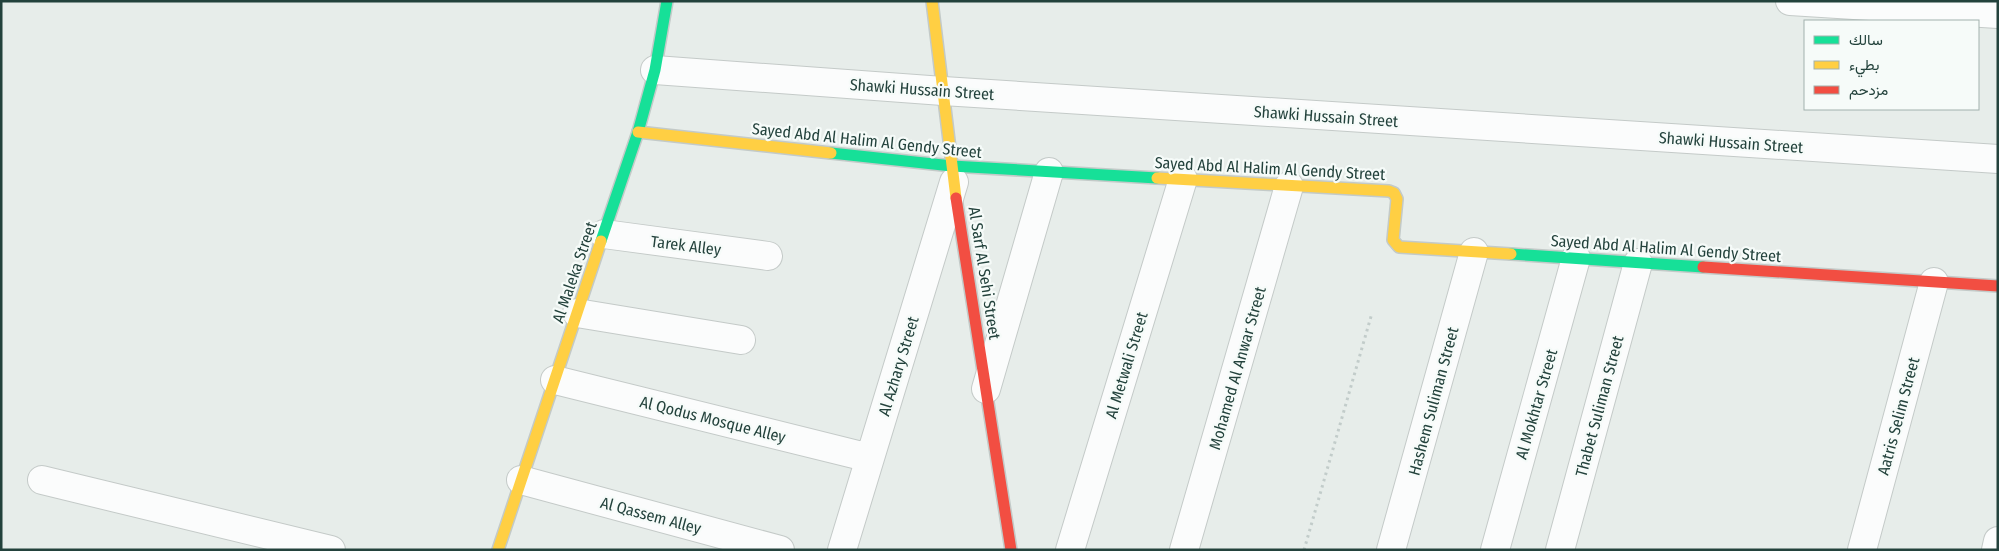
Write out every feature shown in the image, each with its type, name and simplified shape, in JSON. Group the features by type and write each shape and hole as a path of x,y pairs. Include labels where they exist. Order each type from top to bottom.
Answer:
{"street":[{"name":"Al Maleka Street","path":"498,550 638,132 655,70 668,1"},
{"name":"Al Sarf Al Sehi Street","path":"932,1 953,174 1011,550"},
{"path":"1790,1 1998,14"},
{"name":"Shawki Hussain Street","path":"655,70 943,91 1998,159"},
{"name":"Sayed Abd Al Halim Al Gendy Street","path":"638,132 953,174 1049,172 1392,192 1396,195 1397,200 1394,240 1397,246 1998,286"},
{"path":"986,389 1049,172"},
{"name":"Al Azhary Street","path":"842,550 953,174"},
{"name":"Al Metwali Street","path":"1070,550 1183,179"},
{"name":"Mohamed Al Anwar Street","path":"1184,550 1289,186"},
{"name":"Tarek Alley","path":"604,234 768,256"},
{"name":"Hashem Suliman Street","path":"1391,550 1474,252"},
{"name":"Al Mokhtar Street","path":"1495,550 1576,258"},
{"name":"Thabet Suliman Street","path":"1560,550 1638,263"},
{"name":"Aatris Selim Street","path":"1862,550 1934,282"},
{"path":"577,313 741,340"},
{"name":"Al Qodus Mosque Alley","path":"555,380 870,458"},
{"path":"42,480 331,550"},
{"name":"Al Qassem Alley","path":"521,480 780,550"},
{"path":"1996,550 1998,541"}],"path":[{"path":"1304,550 1372,313"}],"traffic: fast":[{"path":"601,241 638,132 655,70 667,1"},
{"path":"831,153 952,166 1157,178"},
{"path":"1511,254 1703,267"}],"traffic: slow":[{"path":"932,1 956,198"},
{"path":"638,132 831,153"},
{"path":"1157,178 1389,191 1394,193 1397,199 1393,240 1399,247 1511,254"},
{"path":"498,550 601,241"}],"traffic: jam":[{"path":"956,198 1011,550"},
{"path":"1703,267 1998,286"}]}
